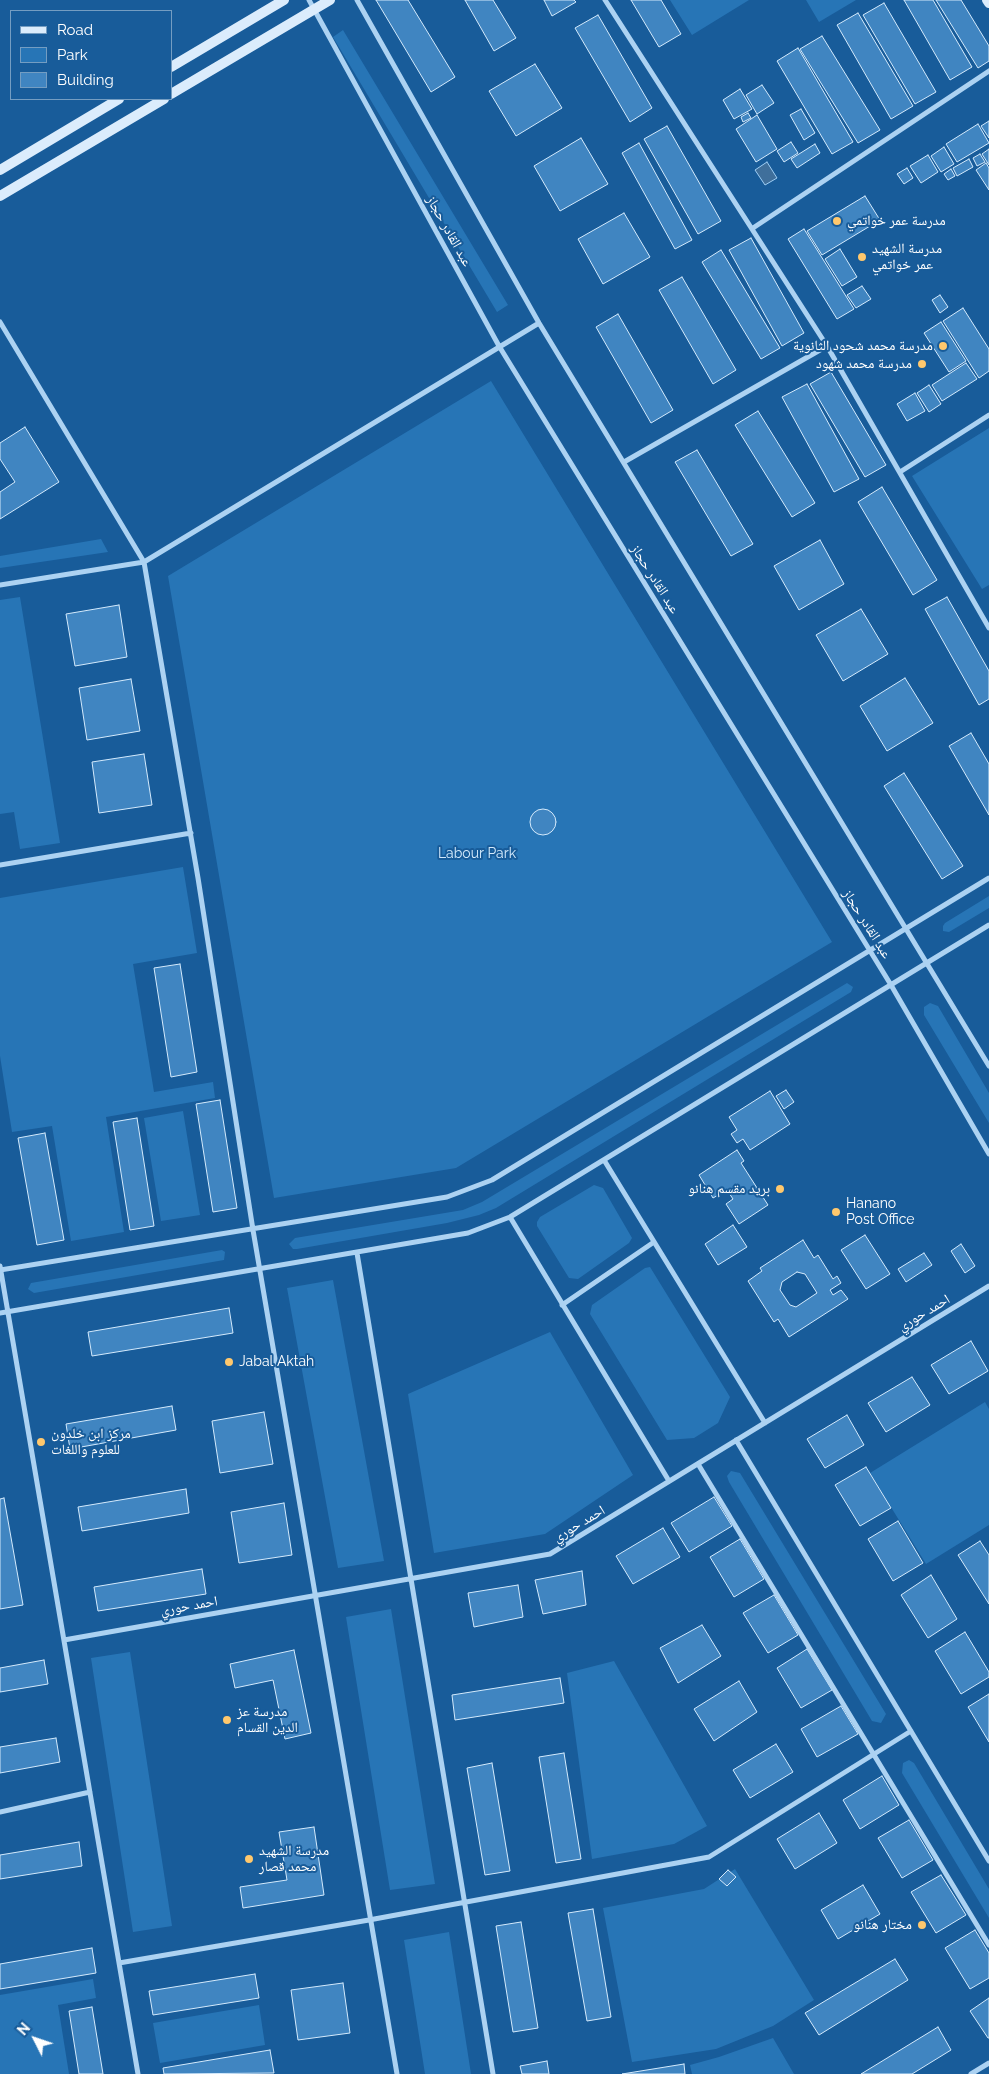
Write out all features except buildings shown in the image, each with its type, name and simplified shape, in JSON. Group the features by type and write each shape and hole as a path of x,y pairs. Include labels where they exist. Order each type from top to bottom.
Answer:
{"main road":[{"path":"172,66 284,0"},
{"path":"172,93 330,0"},
{"path":"987,0 989,4"},
{"path":"0,170 117,100"},
{"path":"0,196 162,100"}],"street":[{"name":"عبد القادر حجاز","path":"308,0 499,346 870,950 989,1154"},
{"path":"357,0 540,323 928,962 989,1066"},
{"path":"605,0 754,228 827,346 989,628"},
{"path":"754,228 989,71"},
{"path":"0,322 144,562 190,833 253,1230 369,1920 397,2074"},
{"path":"0,585 144,562 540,323"},
{"path":"624,462 827,346"},
{"path":"900,472 989,415"},
{"path":"0,865 190,833"},
{"path":"138,2074 0,1269 253,1230 448,1197 492,1180 989,878"},
{"path":"0,1313 468,1233 510,1217 989,925"},
{"path":"604,1160 765,1423"},
{"path":"510,1217 669,1481"},
{"path":"562,1305 654,1242"},
{"path":"357,1253 493,2074"},
{"name":"احمد حوري","path":"64,1640 550,1554 989,1286"},
{"path":"736,1440 989,1861"},
{"path":"698,1464 989,1945"},
{"path":"119,1963 465,1903 709,1857 911,1730"},
{"path":"0,1812 90,1792"},
{"path":"971,2074 989,2063"}],"green space":[{"path":"670,0 749,0 692,35"},
{"path":"806,0 856,0 819,22"},
{"path":"343,30 508,305 497,312 333,37"},
{"name":"Labour Park","path":"491,381 832,942 456,1168 274,1198 168,576"},
{"path":"989,428 989,585 982,589 912,476"},
{"path":"101,539 108,552 0,568 0,556"},
{"path":"20,597 60,843 20,849 14,812 0,814 0,600"},
{"path":"183,867 197,953 133,964 154,1092 213,1082 215,1098 106,1117 124,1232 71,1241 52,1126 12,1132 0,1056 0,898"},
{"path":"989,896 989,908 949,932 943,931 945,923"},
{"path":"847,983 853,987 851,992 496,1208 479,1215 447,1223 297,1249 293,1249 289,1244 295,1238 463,1210 482,1202"},
{"path":"930,1003 938,1006 989,1093 989,1123 924,1015 924,1007"},
{"path":"183,1111 200,1215 161,1221 144,1118"},
{"path":"594,1185 603,1188 632,1238 629,1243 578,1279 569,1278 537,1226 537,1222 540,1217"},
{"path":"222,1250 225,1252 224,1260 34,1293 28,1289 31,1283"},
{"path":"650,1267 730,1397 718,1423 694,1438 667,1440 590,1314 592,1305 645,1268"},
{"path":"333,1280 384,1561 338,1568 287,1288"},
{"path":"550,1332 633,1475 545,1534 434,1553 408,1394"},
{"path":"985,1402 989,1409 989,1525 926,1564 870,1473"},
{"path":"731,1471 740,1473 886,1714 881,1723 872,1721 729,1482 727,1476"},
{"path":"391,1609 435,1884 390,1890 346,1617"},
{"path":"130,1652 172,1926 133,1932 91,1658"},
{"path":"614,1661 707,1826 674,1844 592,1859 567,1673"},
{"path":"909,1760 914,1763 989,1889 989,1918 902,1773 903,1763"},
{"path":"735,1869 814,2000 773,2026 716,2049 632,2062 603,1908 704,1889"},
{"path":"449,1932 471,2074 425,2074 404,1940"},
{"path":"93,1979 96,1998 58,2005 69,2074 0,2074 0,1995"},
{"path":"259,2005 265,2045 160,2063 153,2023"},
{"path":"773,2038 794,2074 692,2074 690,2065"}],"shaded area":[{"path":"767,162 777,178 765,185 755,170"}],"place":[{"name":"مدرسة عمر خواتمي","path":"837,221"},
{"name":"مدرسة الشهيد عمر خواتمي","path":"862,257"},
{"name":"مدرسة محمد شحود الثانوية","path":"943,346"},
{"name":"مدرسة محمد شهود","path":"922,364"},
{"name":"بريد مقسم هنانو","path":"780,1189"},
{"name":"Hanano Post Office","path":"836,1212"},
{"name":"Jabal Aktah","path":"229,1362"},
{"name":"مركز ابن خلدون للعلوم واللغات","path":"41,1442"},
{"name":"مدرسة عز الدين القسام","path":"227,1720"},
{"name":"مدرسة الشهيد محمد قصار","path":"249,1859"},
{"name":"مختار هنانو","path":"922,1925"}]}
